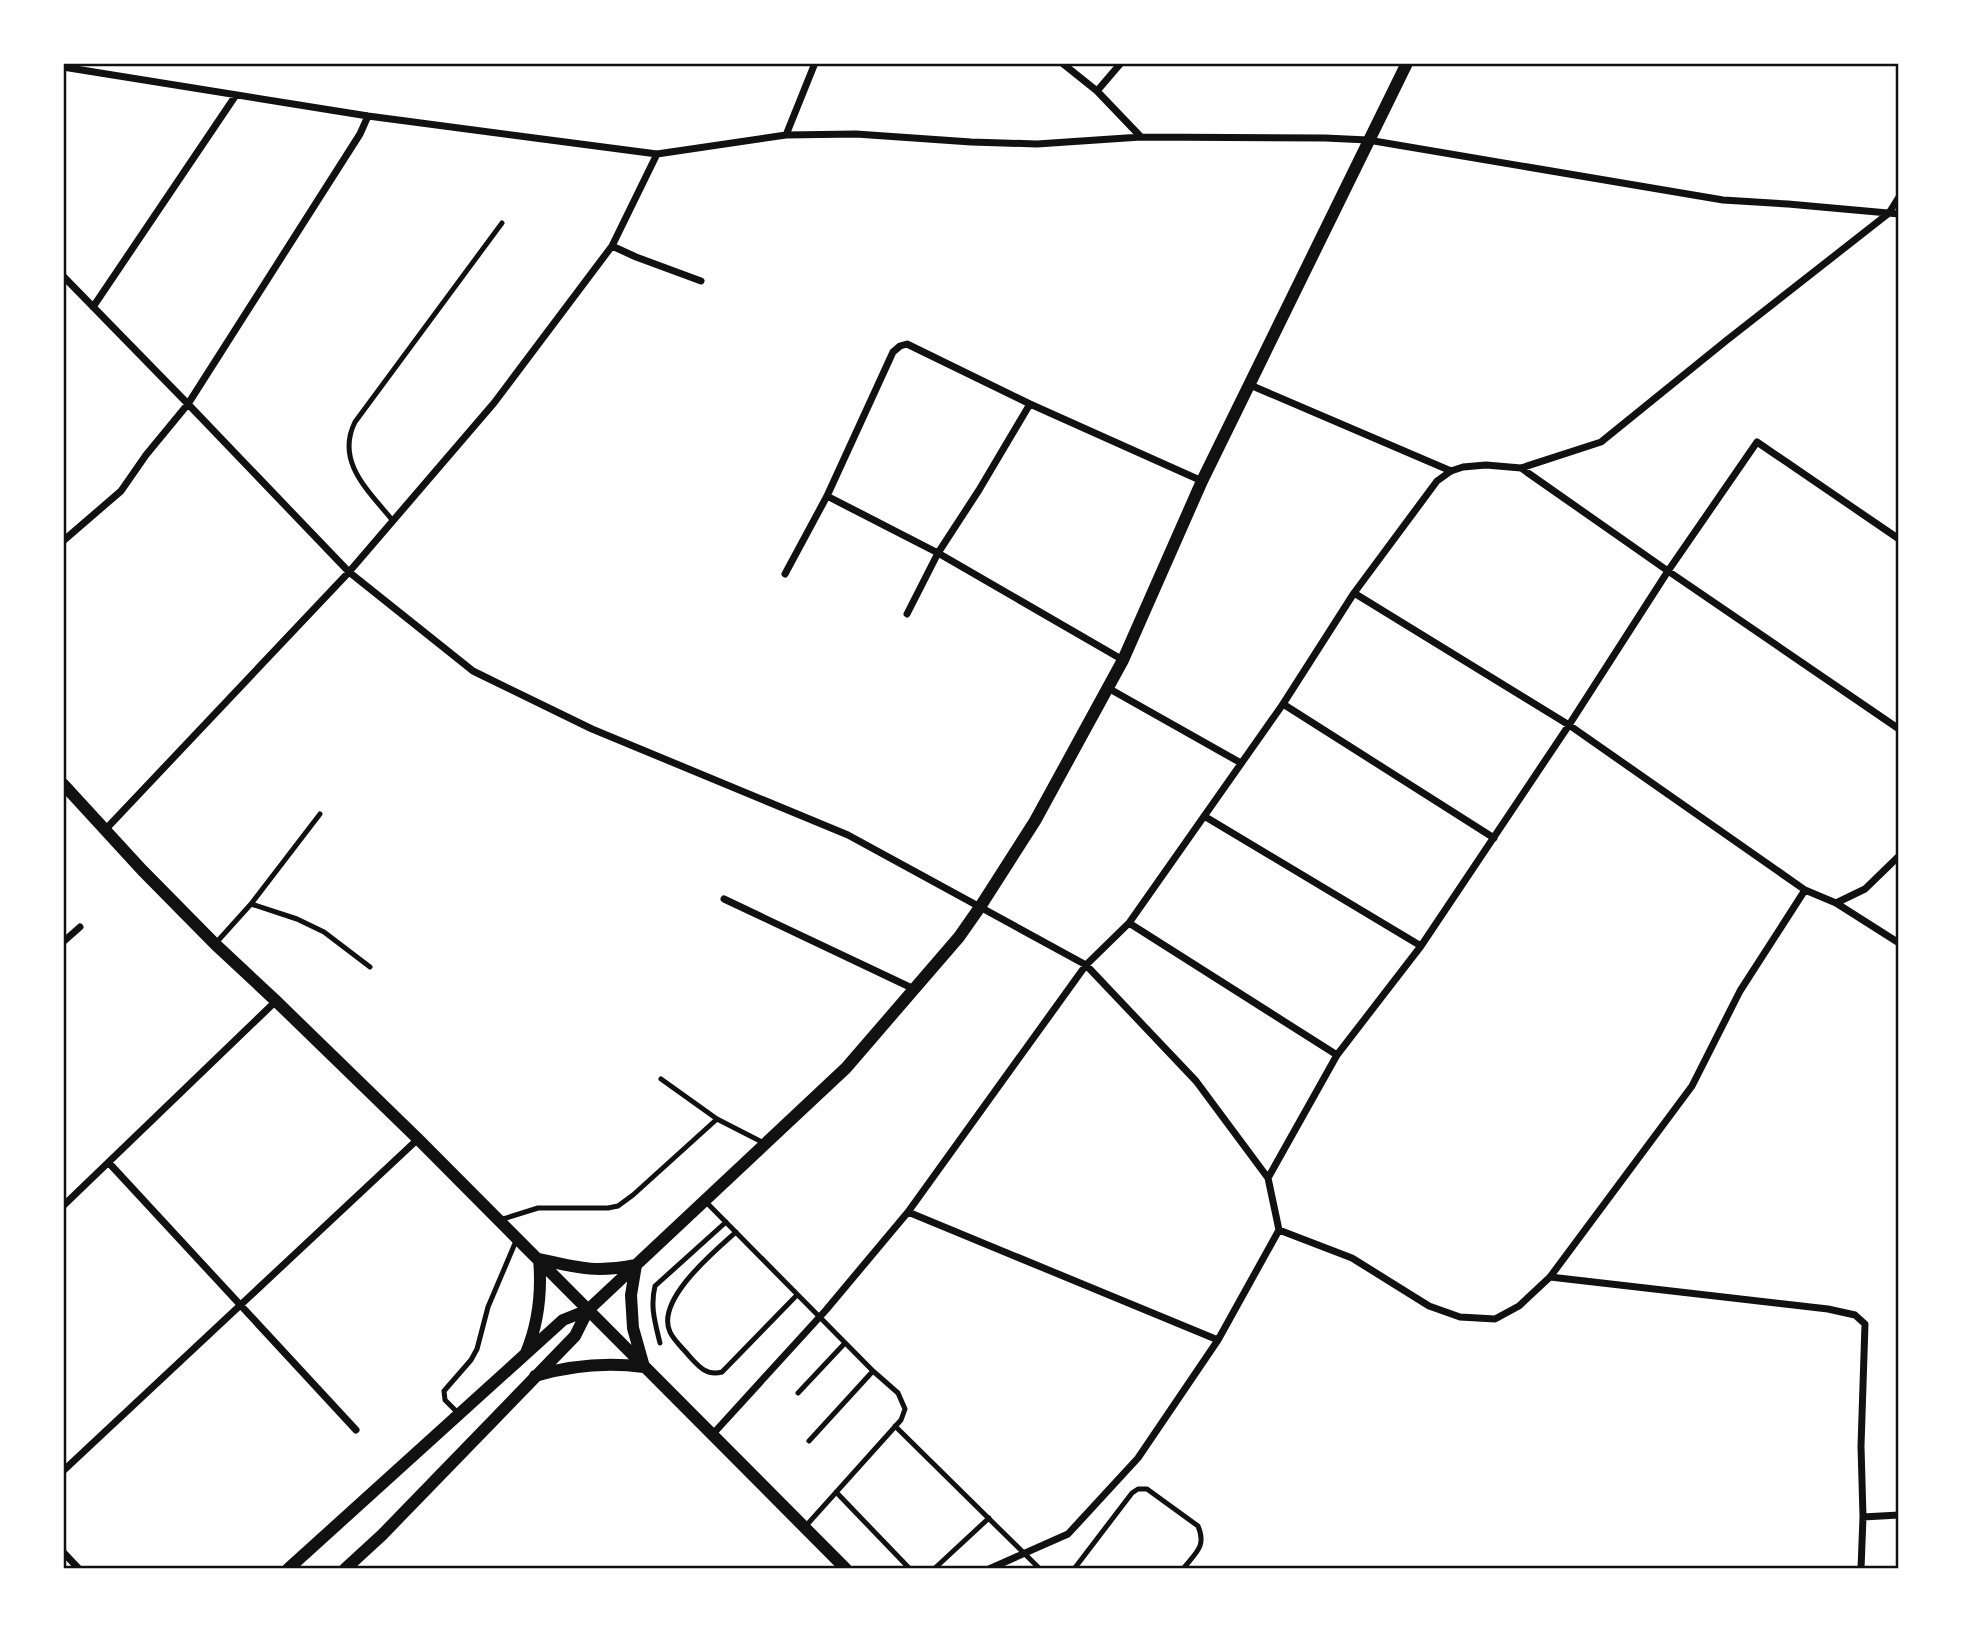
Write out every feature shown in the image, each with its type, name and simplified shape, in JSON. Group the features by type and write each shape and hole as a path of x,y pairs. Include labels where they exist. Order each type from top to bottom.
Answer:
{"street":[{"path":"786,135 816,63"},
{"path":"1062,63 1097,91 1141,137"},
{"path":"1097,91 1121,63"},
{"path":"345,1569 382,1535 575,1336 588,1310 846,1068 959,937 1035,821 1123,660 1202,481 1407,63"},
{"path":"63,67 368,116 657,154 786,135 856,134 1037,144 1141,137 1368,140 1723,200 1899,214"},
{"path":"93,307 236,94"},
{"path":"64,540 121,491 146,455 188,404 360,134 368,116"},
{"path":"105,830 349,572 494,403 612,246 657,154"},
{"path":"712,1435 819,1317 908,1212 1086,965 1129,923 1283,704 1354,593 1437,481 1451,471 1463,467 1521,468 1601,442 1889,213 1899,197"},
{"path":"612,246 701,281"},
{"path":"63,276 349,572 473,671 592,729 848,835 1086,965 1196,1081 1268,1178 1279,1230 1218,1340 1138,1458 1069,1534 989,1569"},
{"path":"785,574 827,496 893,352 907,344 1030,404 1202,481"},
{"path":"1251,385 1451,471"},
{"path":"907,614 938,554 1030,404"},
{"path":"1268,1178 1337,1055 1421,946 1668,571 1757,442 1899,539"},
{"path":"1521,468 1899,729"},
{"path":"827,496 938,554 1123,660"},
{"path":"1354,593 1569,724 1805,890 1836,903 1899,943"},
{"path":"1108,688 1241,763"},
{"path":"1283,704 1494,838"},
{"path":"63,784 215,944 500,1220 846,1569"},
{"path":"1204,816 1421,946"},
{"path":"1836,903 1865,889 1899,856"},
{"path":"1279,1230 1352,1258 1429,1306 1460,1317 1495,1320 1519,1306 1550,1277 1692,1086 1740,992 1805,890"},
{"path":"724,899 914,989"},
{"path":"1129,923 1337,1055"},
{"path":"63,942 80,927"},
{"path":"63,1206 276,1001"},
{"path":"63,1471 418,1139"},
{"path":"109,1163 356,1430"},
{"path":"908,1212 1218,1340"},
{"path":"539,1259 586,1270 611,1270 636,1265"},
{"path":"525,1355 536,1326 540,1293 539,1259"},
{"path":"636,1265 631,1295 633,1328 644,1367"},
{"path":"1550,1277 1828,1308 1856,1315 1865,1324 1861,1446 1864,1517 1861,1569"},
{"path":"288,1569 563,1320 588,1310"},
{"path":"535,1376 596,1364 644,1367"},
{"path":"1864,1517 1899,1515"},
{"path":"63,1552 79,1569"}],"lane":[{"path":"393,521 353,469 348,449 351,430 502,223"},
{"path":"215,944 251,904 320,814"},
{"path":"251,904 297,919 324,932 370,967"},
{"path":"661,1079 717,1119 765,1144"},
{"path":"500,1220 538,1208 618,1206 717,1119"},
{"path":"705,1200 819,1317 898,1393 905,1409 901,1419 804,1528"},
{"path":"660,1343 652,1315 655,1286 726,1222"},
{"path":"736,1232 693,1271 676,1294 670,1310 667,1323 670,1332 695,1362 706,1372 722,1372 797,1294"},
{"path":"460,1414 445,1400 444,1391 477,1349 488,1307 518,1238"},
{"path":"799,1393 845,1343"},
{"path":"809,1441 873,1371"},
{"path":"895,1426 1040,1569"},
{"path":"1074,1569 1132,1493 1138,1489 1147,1489 1198,1526 1202,1544 1183,1569"},
{"path":"836,1492 910,1569"},
{"path":"934,1569 989,1518"}]}
